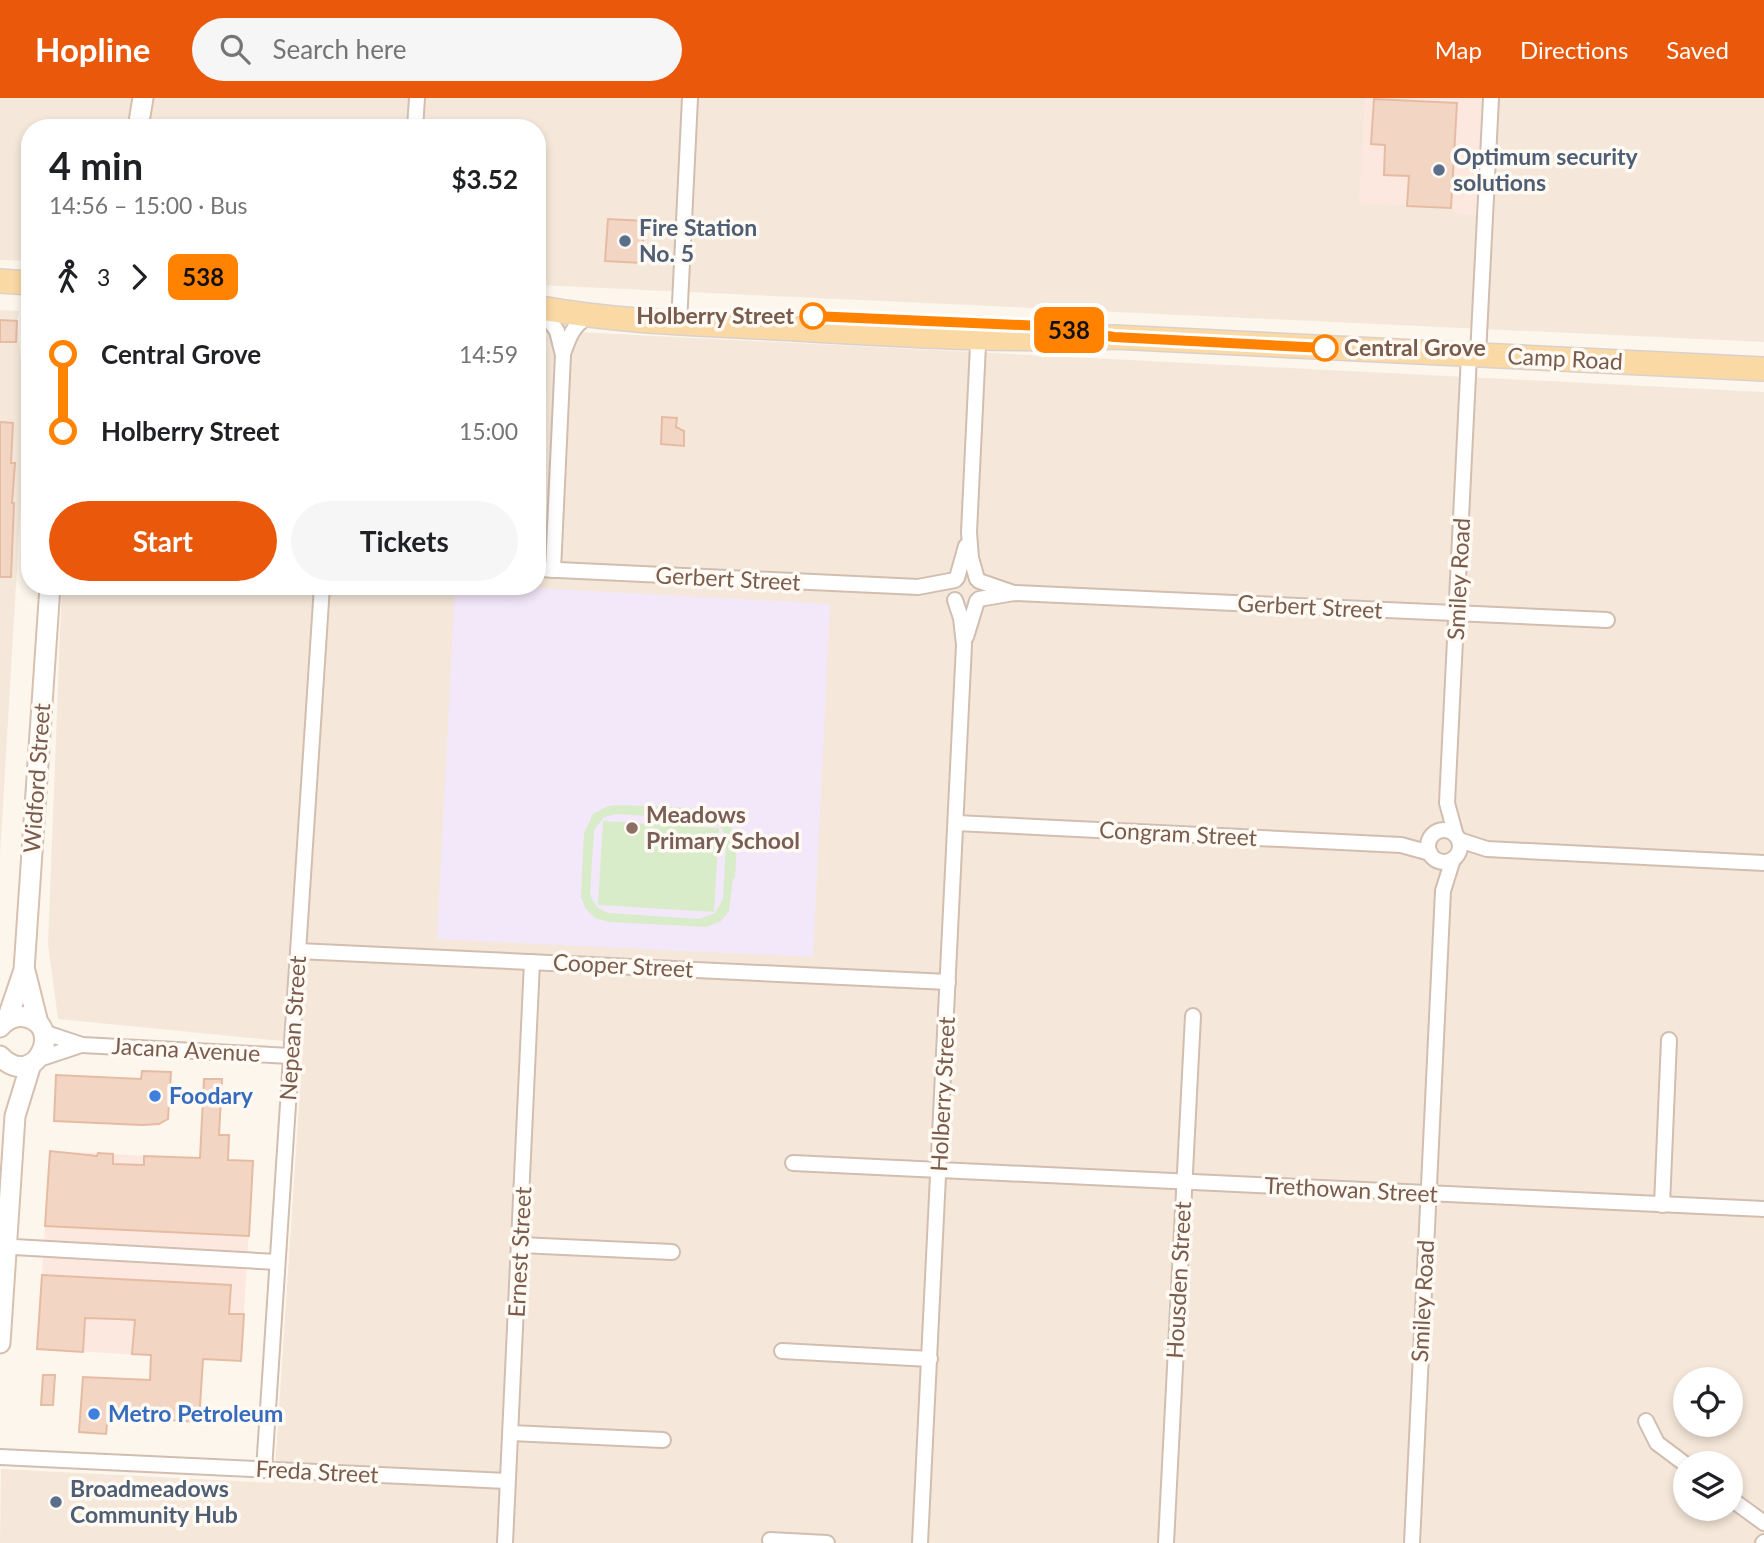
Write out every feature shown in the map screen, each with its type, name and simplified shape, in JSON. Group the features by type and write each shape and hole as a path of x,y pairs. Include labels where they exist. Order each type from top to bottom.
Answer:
{"main road":[{"path":"0,281 21,282"},
{"name":"Camp Road","path":"546,308 588,306 679,316 979,331 1045,341 1114,337 1764,369"},
{"name":"Camp Road","path":"546,309 587,317 679,316"}],"street":[{"path":"416,119 417,98"},
{"path":"679,316 691,98"},
{"path":"1473,355 1490,98"},
{"path":"140,119 143,100"},
{"path":"143,100 145,119"},
{"path":"546,317 557,331 563,355"},
{"path":"553,569 563,355 575,325 587,317"},
{"path":"970,531 951,588 954,598 964,605 978,600 982,590 971,558 970,531 979,331"},
{"name":"Smiley Road","path":"1457,838 1447,803 1473,355"},
{"name":"Gerbert Street","path":"546,569 918,587 954,598"},
{"path":"956,579 969,575 978,580"},
{"name":"Gerbert Street","path":"918,587 956,579"},
{"name":"Gerbert Street","path":"978,580 1014,593"},
{"name":"Gerbert Street","path":"978,600 1014,593 1607,620"},
{"name":"Widford Street","path":"3,1024 24,970 49,595"},
{"name":"Nepean Street","path":"264,1470 321,595"},
{"name":"Holberry Street","path":"920,1543 964,645 961,618 954,598"},
{"name":"Holberry Street","path":"964,645 978,600"},
{"name":"Smiley Road","path":"1432,836 1447,803"},
{"name":"Congram Street","path":"956,823 1401,845 1431,856"},
{"path":"1487,849 1441,862 1431,856 1432,836 1447,831 1457,838 1487,849 1764,863"},
{"name":"Congram Street","path":"1401,845 1432,836"},
{"path":"1455,858 1460,849 1457,838"},
{"name":"Smiley Road","path":"1431,856 1443,891"},
{"name":"Smiley Road","path":"1412,1543 1443,891 1455,858"},
{"name":"Cooper Street","path":"298,951 948,982"},
{"name":"Ernest Street","path":"505,1543 532,962"},
{"name":"Widford Street","path":"24,970 40,1027"},
{"name":"Housden Street","path":"1166,1543 1193,1016"},
{"path":"3,1024 22,1017 40,1027 44,1047 34,1062 15,1116"},
{"name":"Jacana Avenue","path":"40,1027 82,1045 290,1056"},
{"path":"1662,1205 1669,1040"},
{"name":"Jacana Avenue","path":"34,1062 82,1045"},
{"path":"1,1057 16,1066 34,1062"},
{"path":"0,1343 15,1116 10,1083 1,1057"},
{"name":"Trethowan Street","path":"793,1163 1764,1209"},
{"path":"520,1245 672,1252"},
{"path":"14,1247 277,1262"},
{"path":"782,1351 929,1359"},
{"path":"1646,1421 1657,1443 1673,1455"},
{"path":"511,1433 663,1440"},
{"name":"Freda Street","path":"0,1457 507,1481"},
{"path":"1743,1508 1764,1523"},
{"path":"770,1540 827,1543"}],"shaded area":[{"path":"0,98 1764,98 1764,342 546,285 546,119 21,119 21,261 0,260"},
{"path":"1365,98 1491,98 1485,215 1457,214 1451,208 1359,203"},
{"path":"0,310 19,311 17,321 21,363 21,501 0,856"},
{"path":"546,330 1764,392 1764,1543 0,1543 1,1469 274,1483 303,1043 58,1019 48,945 62,595 546,595"},
{"name":"Meadows Primary School","path":"546,589 830,604 813,957 437,939 455,595 546,595"},
{"path":"50,1151 253,1161 241,1361 37,1349"}],"green space":[{"path":"608,806 698,809 723,817 734,834 736,828 738,829 735,878 729,911 721,921 707,927 609,922 595,918 586,909 581,897 584,833 593,814","holes":["617,814 707,820 722,828 726,843 723,899 715,913 699,919 609,913 594,903 590,893 594,830 604,817"]},
{"path":"603,821 719,828 714,912 598,905"}],"building":[{"path":"1374,99 1457,103 1451,208 1407,206 1409,176 1384,175 1385,145 1371,144"},
{"name":"Fire Station No. 5","path":"608,219 644,221 642,263 605,261"},
{"path":"0,320 17,321 16,342 0,342"},
{"path":"662,417 677,418 676,427 684,431 684,446 661,444"},
{"path":"0,422 13,423 11,463 15,463 11,577 0,577"},
{"path":"142,1071 171,1072 168,1119 159,1124 142,1125 54,1121 56,1075 141,1079"},
{"path":"204,1079 222,1079 219,1135 229,1135 228,1160 253,1161 249,1236 45,1226 50,1151 97,1156 98,1153 113,1154 113,1164 144,1165 144,1156 200,1158"},
{"path":"42,1275 231,1285 229,1314 244,1314 241,1361 203,1359 199,1422 108,1416 106,1434 79,1432 83,1377 150,1380 151,1355 132,1354 135,1320 117,1319 85,1318 83,1352 37,1349"},
{"path":"43,1375 55,1375 53,1405 41,1405"}],"bus line":[{"name":"538","path":"813,316 1042,326 1114,337 1325,348"}],"place":[{"name":"Optimum security solutions","path":"1439,170"},
{"name":"Fire Station No. 5","path":"625,241"},
{"name":"Holberry Street","path":"813,316"},
{"name":"Central Grove","path":"1325,348"},
{"name":"Meadows Primary School","path":"632,828"},
{"name":"Foodary","path":"155,1096"},
{"name":"Metro Petroleum","path":"94,1414"},
{"name":"Broadmeadows Community Hub","path":"56,1502"}]}
